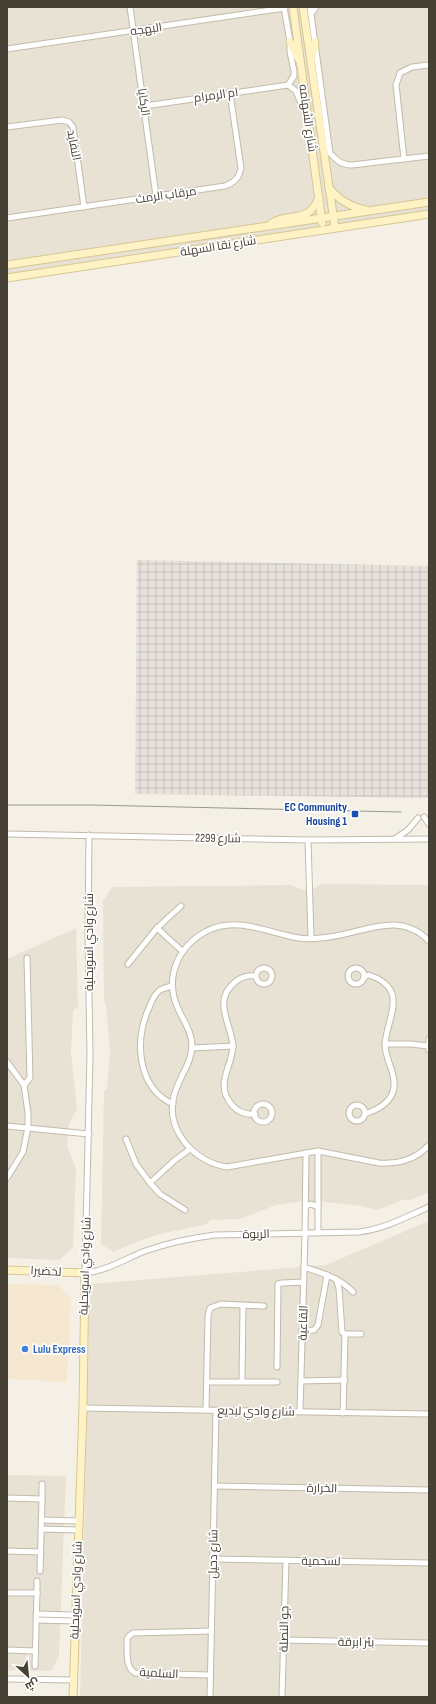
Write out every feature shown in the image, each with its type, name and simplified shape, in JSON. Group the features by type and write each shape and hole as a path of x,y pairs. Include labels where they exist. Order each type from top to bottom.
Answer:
{"street":[{"name":"الركايا","path":"130,7 145,106 156,196"},
{"name":"شارع الشهامه","path":"293,7 323,230"},
{"name":"شارع الشهامه","path":"303,7 335,228"},
{"name":"شارع الشهامه","path":"310,7 330,153 335,160 344,165 404,159"},
{"path":"311,14 316,7"},
{"name":"البهجه","path":"7,49 284,8"},
{"path":"284,8 294,76 288,85 296,91 300,105 309,122"},
{"path":"290,42 301,64"},
{"path":"311,62 315,42"},
{"path":"429,65 412,67 400,73 396,85 404,159 429,156"},
{"name":"ام الرمرام","path":"145,106 288,85"},
{"name":"مرقاب الرمث","path":"7,217 225,186 234,183 238,178 241,168 230,93"},
{"name":"النفايد","path":"7,127 62,120 69,122 73,127 84,207"},
{"path":"329,188 336,196 351,206 376,210"},
{"path":"268,226 275,220 306,214 313,208 319,197"},
{"name":"شارع نقا السهلة","path":"7,265 429,202"},
{"name":"شارع نقا السهلة","path":"7,278 429,214"},
{"path":"395,838 408,830 421,818 429,824"},
{"name":"شارع 2299","path":"7,834 308,840 395,838 429,839"},
{"name":"شارع وادي اسويحلية","path":"73,1697 83,1408 84,1273 89,1134 89,835"},
{"path":"308,840 311,938"},
{"path":"128,964 156,928 181,906"},
{"path":"429,941 421,933 409,928 392,925 371,927 330,937 311,938 301,938 255,928 230,925 216,927 204,932 182,951 175,967 172,986 176,1006 190,1034 192,1048 190,1059 177,1085 172,1104 173,1115 178,1131 190,1149 198,1156 212,1164 227,1167 318,1152 379,1163 388,1163 408,1160 422,1152 429,1145"},
{"path":"156,928 182,951"},
{"path":"24,1085 30,1078 27,958"},
{"path":"255,976 250,975 241,978 230,988 225,996 224,1013 231,1031 233,1046 233,1053 224,1081 224,1093 231,1104 239,1111 255,1114"},
{"path":"364,977 369,975 382,981 388,988 392,997 394,1008 386,1034 385,1044 386,1056 395,1082 394,1089 388,1102 383,1106 365,1114"},
{"path":"172,986 161,990 155,995 144,1019 140,1049 143,1069 153,1088 163,1100 172,1104"},
{"path":"385,1044 411,1044 429,1048 429,1039"},
{"path":"192,1048 233,1046"},
{"path":"7,1062 24,1085 28,1113 28,1127 23,1152 7,1178"},
{"path":"7,1126 89,1134"},
{"path":"126,1139 136,1164 150,1183 160,1194 186,1210"},
{"path":"150,1183 175,1160 190,1149"},
{"path":"318,1152 318,1233"},
{"name":"القاعية","path":"300,1412 306,1206 306,1153"},
{"path":"306,1206 313,1204 318,1207"},
{"name":"الربوة","path":"84,1273 97,1272 146,1251 194,1238 215,1235 305,1234 374,1230 429,1207"},
{"path":"304,1267 327,1275 346,1284 353,1292"},
{"name":"لخضيرا","path":"7,1270 84,1273"},
{"path":"302,1331 314,1330 318,1326 327,1275"},
{"path":"336,1279 339,1288 341,1330 345,1334 343,1413"},
{"path":"277,1367 278,1286 282,1282 304,1282"},
{"path":"206,1410 208,1316 210,1308 214,1305 221,1304 264,1306"},
{"path":"242,1382 243,1305"},
{"path":"345,1334 361,1334"},
{"path":"301,1380 344,1380"},
{"path":"207,1382 277,1382"},
{"name":"شارع وادي لبديع","path":"83,1408 429,1414"},
{"name":"شارع دحيل","path":"210,1697 216,1411"},
{"path":"40,1570 42,1484"},
{"name":"الخرارة","path":"214,1486 429,1490"},
{"path":"7,1498 42,1499"},
{"path":"42,1520 79,1521"},
{"path":"41,1529 78,1530"},
{"path":"7,1551 41,1552"},
{"name":"لسحمية","path":"213,1559 429,1563"},
{"name":"جو النصلة","path":"282,1697 286,1560"},
{"path":"35,1666 37,1580"},
{"path":"7,1593 37,1593"},
{"path":"36,1614 75,1618"},
{"path":"36,1620 75,1618"},
{"name":"السلمية","path":"210,1675 134,1673 130,1670 128,1665 127,1639 133,1633 211,1631"},
{"name":"بئر ابرقة","path":"284,1640 429,1643"},
{"path":"7,1650 35,1651"},
{"path":"7,1679 74,1680"}],"shaded area":[{"path":"7,7 429,7 429,213 7,280"},
{"path":"137,560 429,566 429,798 135,794"},
{"path":"322,884 429,885 429,1192 409,1201 405,1199 377,1210 361,1206 318,1201 276,1205 240,1219 210,1220 208,1224 160,1234 113,1252 101,1244 104,1091 107,1089 110,1050 106,1004 104,1001 103,901 112,887 292,885 302,890 313,889"},
{"path":"76,928 78,1007 73,1010 71,1053 77,1109 69,1124 67,1146 76,1168 73,1247 59,1260 7,1258 7,959"},
{"path":"429,1221 429,1697 80,1697 90,1284 326,1265"},
{"path":"7,1284 58,1285 71,1299 67,1382 7,1379"},
{"path":"7,1475 66,1476 59,1656 51,1671 7,1670"}],"tram line":[{"path":"7,805 92,805 401,812"}],"place":[{"name":"EC Community Housing 1","path":"355,814"},
{"name":"Lulu Express","path":"25,1349"}]}
